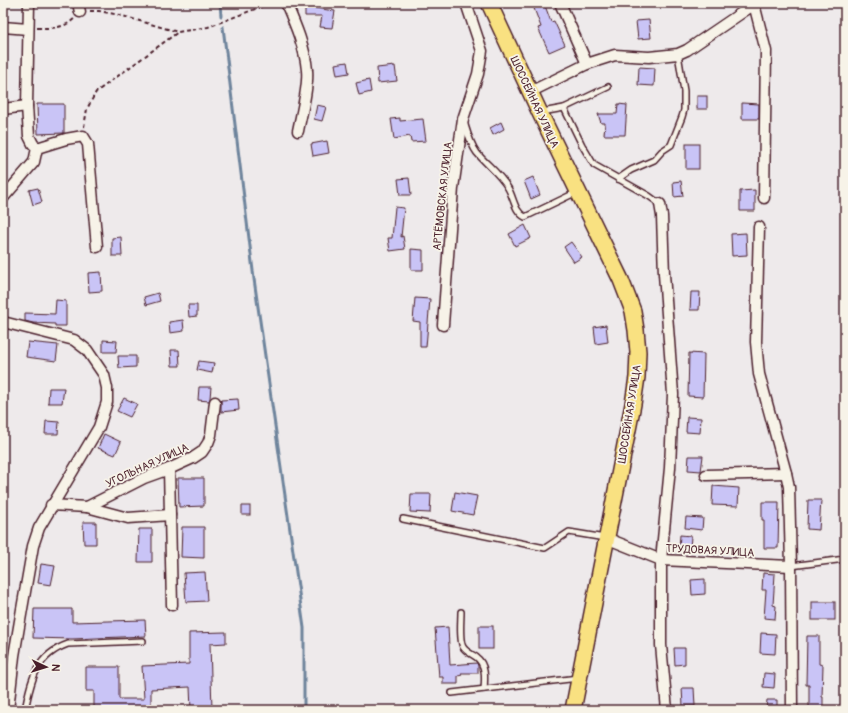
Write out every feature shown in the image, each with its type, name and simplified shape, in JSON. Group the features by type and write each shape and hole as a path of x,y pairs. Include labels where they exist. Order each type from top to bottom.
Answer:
{"main road":[{"name":"ШОССЕЙНАЯ УЛИЦА","path":"489,3 540,113 621,280 633,312 636,330 638,352 637,377 573,710"}],"street":[{"path":"29,3 27,106 29,136 33,144 38,148"},
{"path":"286,3 303,47 308,71 298,131"},
{"name":"АРТЁМОВСКАЯ УЛИЦА","path":"443,325 452,188 463,119 478,74 482,51 466,3"},
{"path":"560,3 587,64"},
{"path":"530,92 587,64 615,55 649,57 678,54 687,50 755,4 766,52 764,198"},
{"path":"3,27 28,28"},
{"path":"3,109 27,106"},
{"path":"38,148 66,139 83,136 88,144 97,247"},
{"path":"3,198 34,162 38,148"},
{"path":"660,204 673,394 670,468 661,560 661,645 667,710"},
{"path":"759,227 756,342 759,374 789,487 792,566 792,710"},
{"path":"3,322 74,340 87,350 104,374 107,388 107,402 99,428 39,528 33,546 14,656 8,710"},
{"name":"УГОЛЬНАЯ УЛИЦА","path":"87,507 144,478 169,469 202,452 211,435 215,402"},
{"path":"169,469 172,605"},
{"path":"706,475 786,473"},
{"path":"52,505 87,507 128,518 170,515"},
{"name":"ТРУДОВАЯ УЛИЦА","path":"606,538 661,560 792,566"}],"lane":[{"path":"618,179 631,170 654,160 662,151 671,145 684,110 684,91 678,54"},
{"path":"540,113 564,108 608,87"},
{"path":"564,108 582,145 594,165 649,196 660,204"},
{"path":"463,119 468,138 477,153 505,182 511,192 520,215 525,217 578,192"},
{"path":"403,519 545,548 569,532 606,538"},
{"path":"792,566 845,559"},
{"path":"461,612 462,642 466,651 481,660 483,665 484,689"},
{"path":"25,710 32,679 39,666 49,654 57,648 68,644 143,641"},
{"path":"452,693 579,678"}],"path":[{"path":"83,136 87,109 96,92 178,32 208,26 271,3"},
{"path":"28,28 58,28 70,22 79,8 106,12 178,32"}],"building":[{"path":"532,3 544,3 551,22 554,21 565,45 549,52 538,28 541,27"},
{"path":"305,6 315,6 315,8 335,11 332,28 320,27 322,16 305,16"},
{"path":"649,20 651,38 638,39 636,21"},
{"path":"347,62 349,73 337,75 335,64"},
{"path":"395,66 397,81 378,83 377,68"},
{"path":"639,67 655,68 654,86 638,85"},
{"path":"369,80 371,92 359,95 356,83"},
{"path":"697,96 707,96 707,109 697,109"},
{"path":"742,103 759,104 759,119 742,119"},
{"path":"37,104 64,104 64,133 38,134"},
{"path":"618,104 627,105 625,135 604,135 605,123 601,123 598,114 617,114"},
{"path":"317,105 326,107 322,121 314,119"},
{"path":"400,118 400,121 423,119 426,141 411,142 410,136 394,139 391,119"},
{"path":"501,122 504,129 493,135 490,128"},
{"path":"327,141 329,153 313,156 311,144"},
{"path":"686,144 699,144 699,169 686,169"},
{"path":"533,177 540,195 531,199 524,181"},
{"path":"409,178 411,195 400,195 398,179"},
{"path":"681,181 683,196 674,197 673,182"},
{"path":"38,188 42,202 33,205 29,190"},
{"path":"755,190 755,211 740,211 740,191"},
{"path":"395,207 404,208 401,237 403,236 405,249 390,251 388,238 392,238"},
{"path":"525,225 531,238 515,246 509,234"},
{"path":"746,233 747,255 732,256 731,234"},
{"path":"121,237 122,256 112,256 112,238"},
{"path":"571,242 582,257 574,262 564,247"},
{"path":"411,249 423,250 423,270 411,270"},
{"path":"101,272 102,291 89,292 88,273"},
{"path":"691,292 700,292 699,310 690,310"},
{"path":"158,293 160,301 146,305 144,297"},
{"path":"415,298 430,299 426,347 420,347 420,322 413,321"},
{"path":"56,300 66,301 66,326 55,326 55,324 25,321 25,313 55,314"},
{"path":"188,305 197,305 197,316 189,317"},
{"path":"183,320 184,331 170,333 169,322"},
{"path":"606,325 608,342 596,344 594,327"},
{"path":"103,340 117,341 116,352 103,352"},
{"path":"28,342 58,345 56,361 26,357"},
{"path":"171,350 179,350 180,366 172,366"},
{"path":"689,353 704,354 703,397 688,396"},
{"path":"118,356 136,356 136,367 119,368"},
{"path":"199,361 214,363 212,373 197,370"},
{"path":"199,387 211,387 209,401 198,400"},
{"path":"49,388 64,388 62,403 48,403"},
{"path":"124,398 137,404 130,417 117,411"},
{"path":"238,399 239,410 221,412 221,400"},
{"path":"687,417 701,418 700,433 686,432"},
{"path":"46,421 59,422 58,434 45,434"},
{"path":"104,434 121,442 115,455 98,448"},
{"path":"689,456 703,456 701,471 688,470"},
{"path":"178,478 204,478 204,506 179,507"},
{"path":"713,486 739,488 738,506 712,505"},
{"path":"455,492 477,496 473,515 452,511"},
{"path":"411,494 431,494 430,513 410,512"},
{"path":"808,500 821,500 819,530 807,529"},
{"path":"762,502 779,502 778,548 764,548 764,520 762,520"},
{"path":"242,506 250,506 250,515 242,515"},
{"path":"686,517 703,518 702,530 685,528"},
{"path":"83,522 96,522 96,544 84,544"},
{"path":"182,527 204,527 204,558 181,557"},
{"path":"139,529 152,529 152,562 138,562"},
{"path":"680,535 691,536 690,549 679,548"},
{"path":"41,564 55,566 51,585 38,583"},
{"path":"205,572 207,601 186,602 184,573"},
{"path":"763,573 775,574 773,605 776,606 775,619 764,618 766,590 762,590"},
{"path":"705,579 705,594 692,595 691,580"},
{"path":"812,602 835,602 835,620 812,620"},
{"path":"34,609 72,609 72,622 145,620 146,636 72,639 33,638"},
{"path":"479,626 493,626 493,649 479,649"},
{"path":"448,627 450,665 477,663 478,666 478,673 461,673 462,675 458,676 458,684 443,684 443,677 439,677 435,628"},
{"path":"226,632 226,643 210,644 212,710 191,710 190,687 151,689 151,710 94,710 94,691 86,691 86,667 119,667 119,699 144,699 142,666 189,664 189,633"},
{"path":"761,633 776,634 775,654 760,653"},
{"path":"807,636 819,636 819,664 823,665 823,710 809,710 809,685 806,685"},
{"path":"674,648 685,648 685,664 675,665"},
{"path":"764,673 775,674 774,688 763,687"},
{"path":"682,688 694,688 695,706 683,706"},
{"path":"767,700 777,700 777,710 766,710"}],"waterway":[{"path":"220,3 221,16"},
{"path":"223,27 254,279 304,628 304,710"}]}
